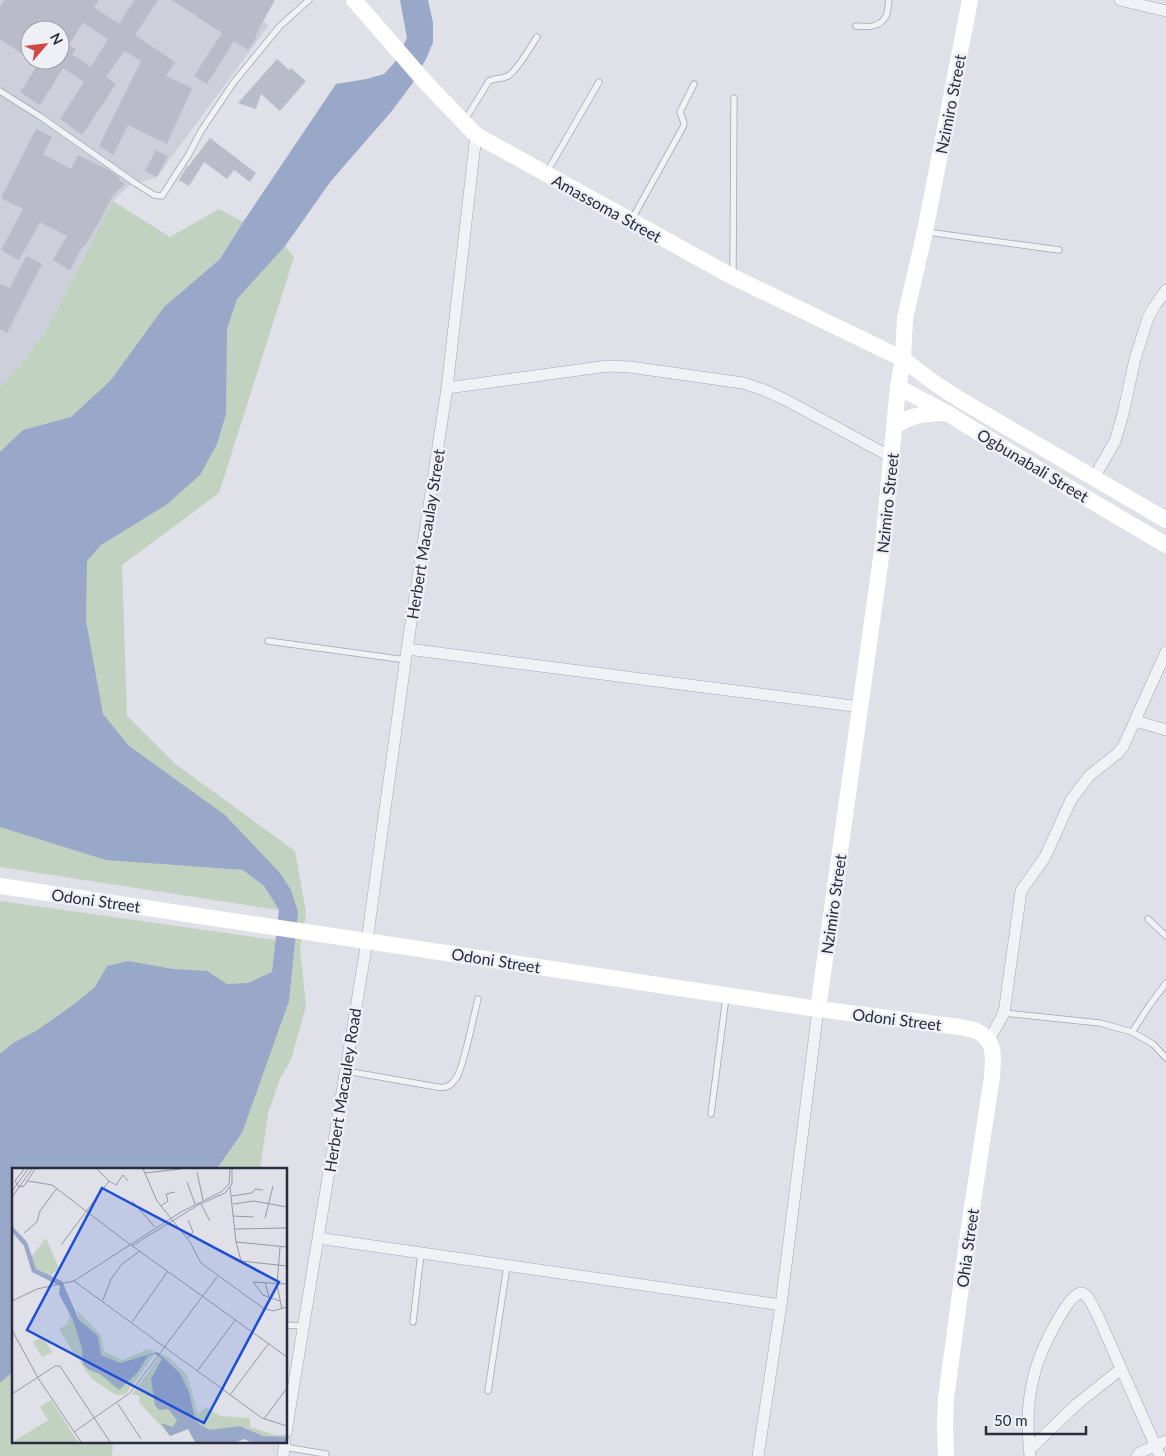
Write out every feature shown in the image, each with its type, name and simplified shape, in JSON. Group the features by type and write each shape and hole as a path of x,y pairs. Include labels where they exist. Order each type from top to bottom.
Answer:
{"street":[{"name":"Amassoma Street","path":"354,0 396,50 476,135 733,277 903,359"},
{"name":"Nzimiro Street","path":"818,1009 883,543 898,387 903,359 905,318 925,231 970,0"},
{"path":"1120,0 1166,12"},
{"name":"Herbert Macaulay Street","path":"367,936 406,654 447,388 476,135"},
{"path":"1094,478 1115,442 1135,359 1148,318 1166,290"},
{"name":"Ogbunabali Street","path":"903,359 933,382 967,404 1166,520"},
{"path":"447,388 608,366 630,367 743,383 786,400 891,457"},
{"name":"Ogbunabali Street","path":"898,387 947,413 1166,545"},
{"path":"895,426 918,415 947,413"},
{"path":"989,1040 1004,1013 1021,891 1045,857 1071,800 1089,776 1123,747 1166,652"},
{"path":"406,654 861,707"},
{"path":"1136,721 1166,730"},
{"name":"Odoni Street","path":"0,886 307,932 367,936 818,1009 960,1027 977,1031 989,1040"},
{"name":"Herbert Macauley Road","path":"288,1420 367,936"},
{"path":"758,1456 781,1305 818,1009"},
{"name":"Ohia Street","path":"946,1456 946,1398 992,1077 993,1053 989,1040"},
{"path":"318,1238 781,1305"},
{"path":"1030,1453 1028,1422 1030,1396 1037,1363 1070,1299 1082,1293 1086,1295 1097,1314 1121,1369 1160,1447 1141,1452 1137,1456"},
{"path":"1030,1453 1077,1404 1121,1369"}],"lane":[{"path":"0,91 41,117 135,183 154,195 162,196 189,154 201,131 234,82 280,26 309,0"},
{"path":"856,26 869,27 876,25 886,16 889,0"},
{"path":"464,123 488,81 506,77 513,72 537,37"},
{"path":"546,174 599,82"},
{"path":"632,221 683,127 684,123 680,112 694,84"},
{"path":"733,277 734,98"},
{"path":"925,231 1059,250"},
{"path":"268,640 406,654"},
{"path":"1148,919 1166,936"},
{"path":"1132,1032 1166,983"},
{"path":"711,1114 727,995"},
{"path":"346,1071 444,1088 450,1085 455,1081 459,1072 478,999"},
{"path":"1004,1013 1100,1023 1132,1032 1153,1044 1166,1058"},
{"path":"413,1322 421,1253"},
{"path":"488,1391 506,1266"},
{"path":"288,1325 303,1326"},
{"path":"284,1448 326,1454"}],"shaded area":[{"path":"0,0 226,0 269,25 157,177 130,185 113,201 46,331 20,366 0,388"}],"green space":[{"path":"113,201 170,237 219,209 243,222 220,259 164,307 0,573 0,388 20,366 46,331"},
{"path":"285,246 294,257 219,493 122,565 127,716 174,763 295,851 306,913 300,949 306,1006 291,1060 280,1079 268,1113 260,1168 217,1168 242,1133 298,912 219,841 13,647 191,340"},
{"path":"0,739 161,864 243,870 264,886 279,910 0,867"},
{"path":"0,901 276,940 272,972 17,1168 12,1168 12,1194 0,1337"},
{"path":"12,1373 12,1444 113,1444 112,1456 0,1456 0,1383"}],"water":[{"path":"400,0 428,0 433,23 433,42 412,84 391,112 331,181 285,246 237,299 227,329 226,414 217,444 200,475 166,505 101,545 87,561 86,621 103,714 129,746 225,815 280,873 291,890 298,912 289,1001 242,1133 217,1168 12,1168 12,1373 0,1383 0,1054 13,1043 36,1031 73,1005 95,987 107,966 128,961 173,969 207,971 227,984 248,983 272,972 279,910 264,886 243,870 106,860 0,827 0,452 23,430 71,417 111,380 164,307 220,259 336,84 384,74 395,62 407,38"}],"building":[{"path":"5,0 99,0 94,7 119,24 134,0 158,0 135,35 175,62 166,76 192,88 167,144 128,125 113,155 99,146 141,61 124,51 106,77 116,84 82,135 60,119 84,82 66,70 70,70 70,46 76,49 72,54 91,67 108,39 83,23 70,43 70,20 20,20 20,52 0,39 0,7"},
{"path":"172,0 275,0 255,36 257,37 248,50 234,41 207,84 194,76 222,33"},
{"path":"277,59 289,70 291,68 306,81 280,111 261,94 256,109 238,103"},
{"path":"34,70 62,70 40,105 20,92"},
{"path":"36,129 52,137 43,154 71,169 78,155 109,170 125,184 113,195 70,270 53,260 67,236 40,222 19,260 1,250 23,209 1,198"},
{"path":"210,138 256,173 250,182 234,170 227,179 204,162 189,186 179,180 187,166"},
{"path":"156,150 168,156 157,177 145,171"},
{"path":"26,256 42,264 7,333 0,329 0,284 10,288"}]}
